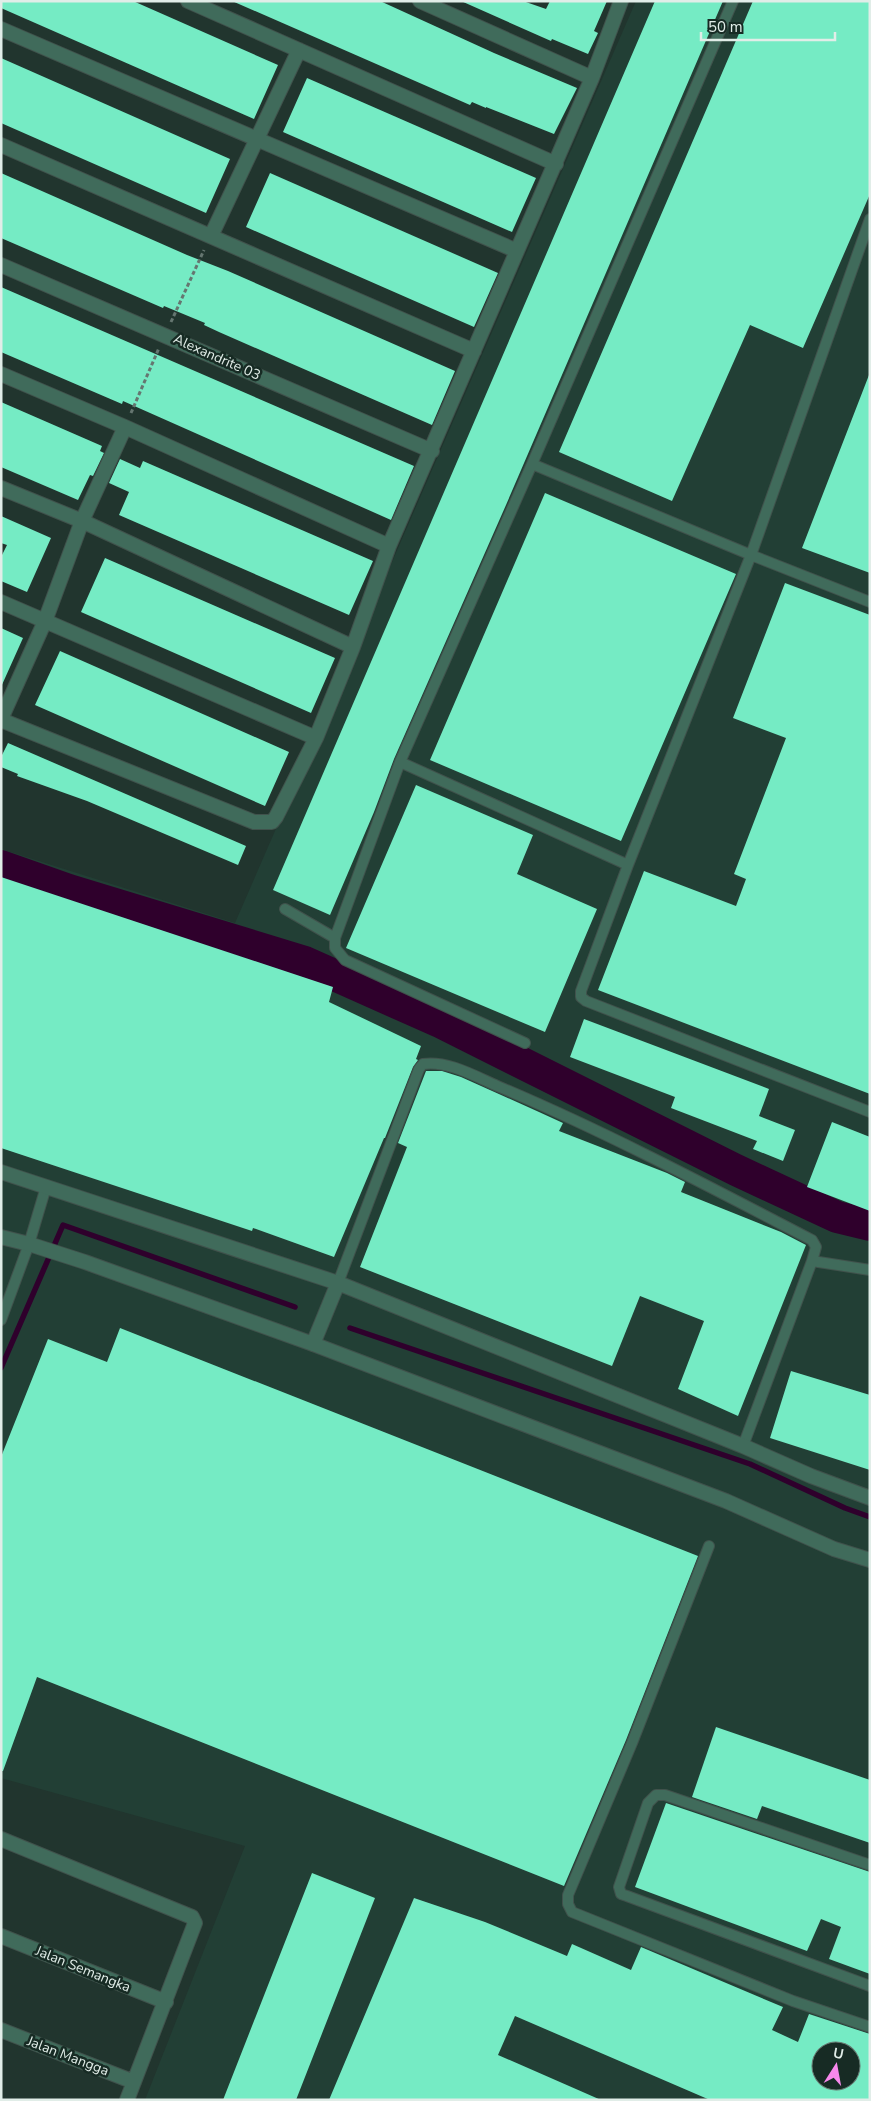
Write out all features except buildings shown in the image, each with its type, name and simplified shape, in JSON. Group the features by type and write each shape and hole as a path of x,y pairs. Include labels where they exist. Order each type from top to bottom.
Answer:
{"street":[{"path":"188,1 556,164"},
{"path":"420,1 592,78"},
{"path":"125,427 82,522 45,621 1,720 254,822 272,822 316,738 353,647 389,546 556,164 592,78 621,1"},
{"path":"1,29 517,251"},
{"path":"211,236 299,50"},
{"path":"1,145 474,351"},
{"name":"Alexandrite 03","path":"1,264 432,451"},
{"path":"1,374 125,427 389,546"},
{"path":"1,488 82,522 353,647"},
{"path":"1,602 316,738"},
{"path":"1,1172 338,1283 743,1446 811,1476 870,1498"},
{"path":"1,1238 35,1246 316,1339 726,1501 834,1549 870,1560"},
{"path":"316,1339 338,1283"},
{"path":"1,1839 192,1917 195,1923 127,2100"},
{"name":"Jalan Semangka","path":"1,1936 166,2002"},
{"name":"Jalan Mangga","path":"1,2030 134,2082"}],"lane":[{"path":"525,1043 344,960 335,948 336,938 400,762 733,1"},
{"path":"870,219 750,555 628,865 581,991 581,996 586,1001 870,1112"},
{"path":"532,464 750,555 870,602"},
{"path":"400,762 628,865"},
{"path":"285,909 336,938"},
{"path":"338,1283 419,1069 423,1064 443,1064 554,1110 660,1160 812,1240 816,1247 812,1261 743,1446"},
{"path":"1,1320 35,1246 46,1187"},
{"path":"812,1261 870,1270"},
{"path":"709,1546 632,1742 568,1895 568,1904 572,1912 793,2001 870,2027"},
{"path":"870,1865 665,1795 656,1795 648,1803 619,1887 621,1894 870,1986"}],"shaded area":[{"path":"636,1 870,1 870,2100 145,2100 245,1846 1,1778 1,849 235,923"}],"waterway":[{"path":"1,866 69,890 305,962 442,1023 736,1170 837,1217 870,1225"},
{"path":"1,1368 63,1225 295,1307"},
{"path":"350,1328 750,1464 845,1508 870,1517"}]}
